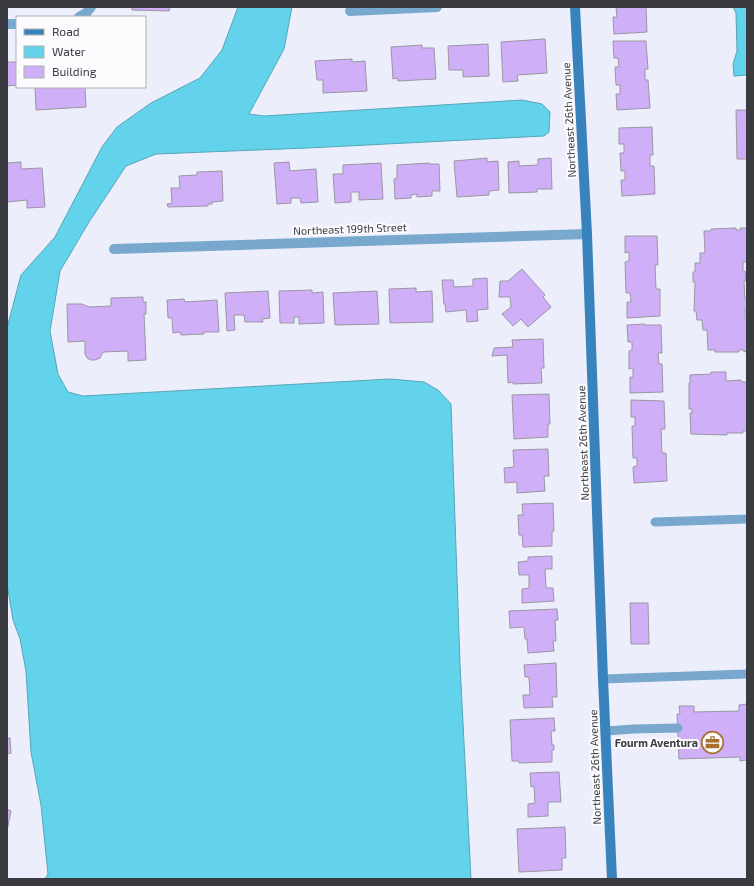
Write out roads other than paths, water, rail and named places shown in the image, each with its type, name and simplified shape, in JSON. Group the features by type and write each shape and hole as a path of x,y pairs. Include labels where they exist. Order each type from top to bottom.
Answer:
{"street":[{"path":"350,11 437,7"},
{"name":"Northeast 26th Avenue","path":"575,7 588,234 603,679 612,879"},
{"name":"Northeast 199th Street","path":"114,249 588,234"}],"lane":[{"path":"655,522 747,519"},
{"path":"603,679 747,674"},
{"path":"606,731 678,728"}],"water":[{"path":"238,7 292,7 284,49 249,114 264,116 522,100 542,104 550,112 549,132 544,136 156,154 126,166 89,222 60,271 50,331 58,374 68,392 83,396 390,379 424,382 438,390 451,404 460,664 471,879 45,879 48,874 41,805 31,752 26,671 20,639 13,620 7,584 7,328 21,275 55,237 102,147 117,127 151,103 200,78 222,50"},
{"path":"733,7 747,7 747,75 734,76 733,64 737,51 736,13"}],"place":[{"name":"Fourm Aventura","path":"713,743"}]}
